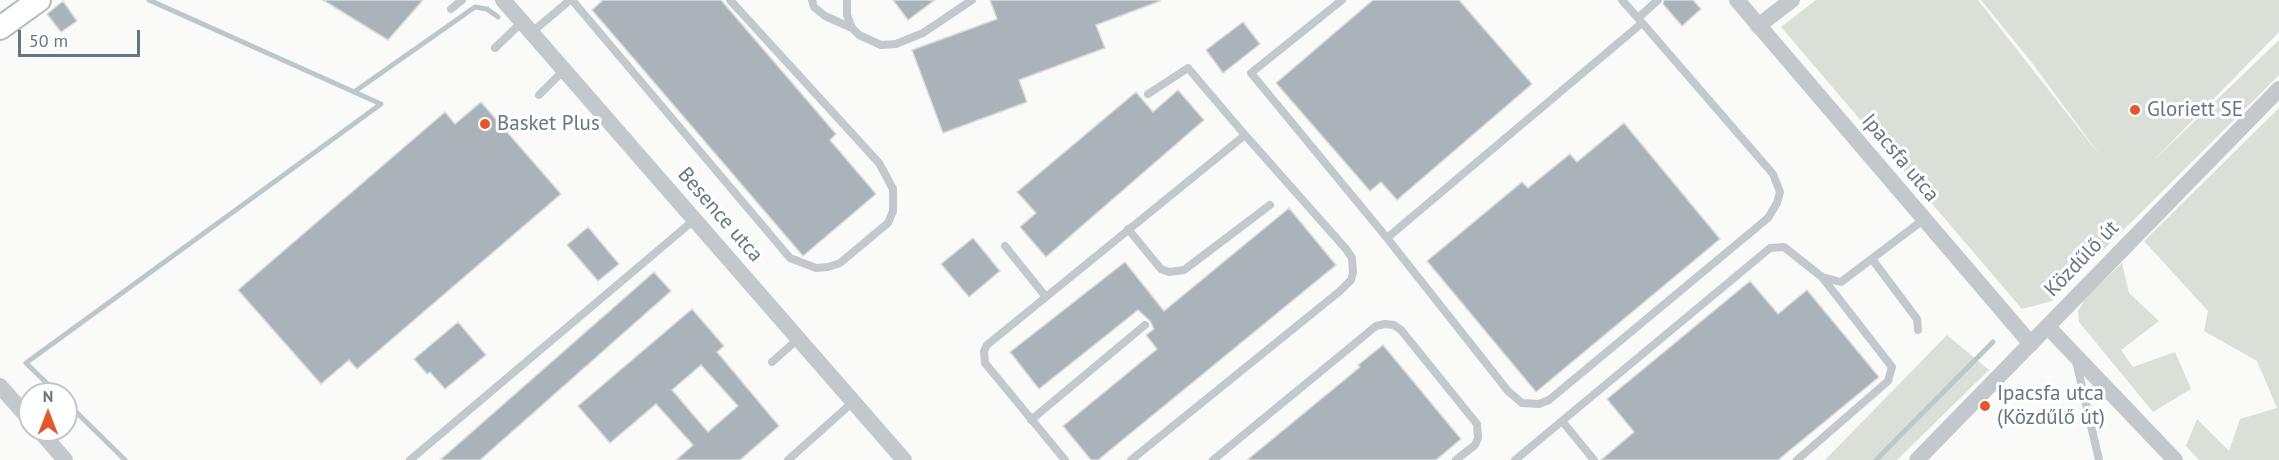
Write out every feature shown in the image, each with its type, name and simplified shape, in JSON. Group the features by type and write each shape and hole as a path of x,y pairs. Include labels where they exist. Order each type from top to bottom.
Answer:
{"main road":[{"path":"0,28 39,0"}],"street":[{"name":"Besence utca","path":"503,0 903,460"},
{"name":"Ipacsfa utca","path":"1737,0 2031,344"},
{"path":"1758,26 1792,0"},
{"name":"Közdűlő út","path":"1917,460 2279,89"},
{"path":"2048,327 2175,460"},
{"path":"0,386 18,406"},
{"path":"49,442 65,460"}],"lane":[{"path":"451,9 462,0"},
{"path":"495,48 571,0 790,258 816,268 840,263 888,223 893,211 893,189 879,163 730,0"},
{"path":"812,0 814,7 825,16 852,28 859,35 880,45 896,44 923,33 972,0"},
{"path":"847,0 847,15 852,28"},
{"path":"1341,0 1251,73 1387,238 1508,391 1522,403 1529,405 1549,400 1768,218 1774,210 1780,192 1773,174 1622,0"},
{"path":"1387,238 1640,21 1658,0"},
{"path":"1131,460 1340,291 1351,280 1353,273 1352,258 1346,249 1188,68 1148,94"},
{"path":"539,95 564,70"},
{"path":"1065,460 985,363 983,357 987,345 1245,135"},
{"path":"1128,229 1161,269 1168,272 1184,270 1270,205"},
{"path":"410,460 694,220"},
{"path":"1838,298 1841,282 1923,220"},
{"path":"1005,246 1046,297"},
{"path":"1515,460 1770,248 1784,247 1822,277 1892,367 1888,381 1797,460"},
{"path":"1872,259 1917,319 1918,330"},
{"path":"1822,277 1841,282"},
{"path":"1213,460 1376,326 1385,324 1394,325 1401,330 1477,424 1478,438 1475,445 1456,460"},
{"path":"1031,420 1145,325"},
{"path":"772,362 798,339"},
{"path":"2074,355 2099,460"},
{"path":"788,460 853,402"},
{"path":"1562,421 1594,460"}],"shaded area":[{"path":"1816,0 1978,0 2102,158 2033,64 1981,0 2279,0 2279,32 2152,162 2279,40 2279,75 2052,301 2022,309 1781,27"},
{"path":"2279,108 2279,460 2199,460 2186,446 2197,419 2229,451 2240,419 2277,408 2257,361 2204,331 2208,311 2144,241"},
{"path":"2122,263 2129,293 2159,321 2121,350 2133,367 2175,352 2191,389 2153,412 2079,322 2078,311 2086,297"},
{"path":"1947,335 1989,370 1897,460 1825,460"}],"building":[{"path":"323,0 423,0 388,40"},
{"path":"603,0 721,0 836,134 830,140 876,194 803,256 592,10"},
{"path":"893,0 935,0 908,20"},
{"path":"990,0 1160,1 1096,25 1105,48 1019,80 1027,102 943,133 912,50 997,19"},
{"path":"1373,0 1459,0 1532,84 1397,200 1381,182 1370,191 1276,83"},
{"path":"1664,0 1693,0 1701,9 1682,26 1663,4"},
{"path":"63,1 77,21 61,32 47,14"},
{"path":"1243,22 1260,44 1223,73 1206,50"},
{"path":"1178,90 1204,120 1046,257 1020,227 1036,213 1017,192 1136,92 1153,112"},
{"path":"481,102 561,194 357,369 349,360 321,384 238,290 445,112 455,124"},
{"path":"1624,123 1720,239 1536,392 1427,261 1522,182 1528,188 1570,154 1577,162"},
{"path":"1289,208 1336,265 1098,460 1091,460 1063,426 1157,349 1146,335 1154,329 1150,321 1138,310 1039,389 1010,352 1125,262 1164,311"},
{"path":"588,227 619,264 598,281 567,245"},
{"path":"973,238 1000,271 969,297 941,264"},
{"path":"654,272 671,291 480,460 440,460"},
{"path":"1750,281 1778,314 1807,290 1879,377 1778,460 1601,460 1634,432 1607,399"},
{"path":"692,309 724,346 717,352 779,426 740,460 676,460 693,445 656,404 610,443 578,406","holes":["701,365 738,406 708,432 672,390"]},
{"path":"458,322 486,355 445,389 414,359"},
{"path":"1383,345 1461,439 1436,460 1247,460 1360,367 1358,365"}],"waterway":[{"path":"46,382 26,363 381,104 149,0"},
{"path":"354,92 475,7 487,9 498,17"},
{"path":"1876,460 1993,342"},
{"path":"78,414 125,460"}],"place":[{"name":"Gloriett SE","path":"2135,110"},
{"name":"Basket Plus","path":"485,124"},
{"name":"Ipacsfa utca (Közdűlő út)","path":"1985,406"}]}
